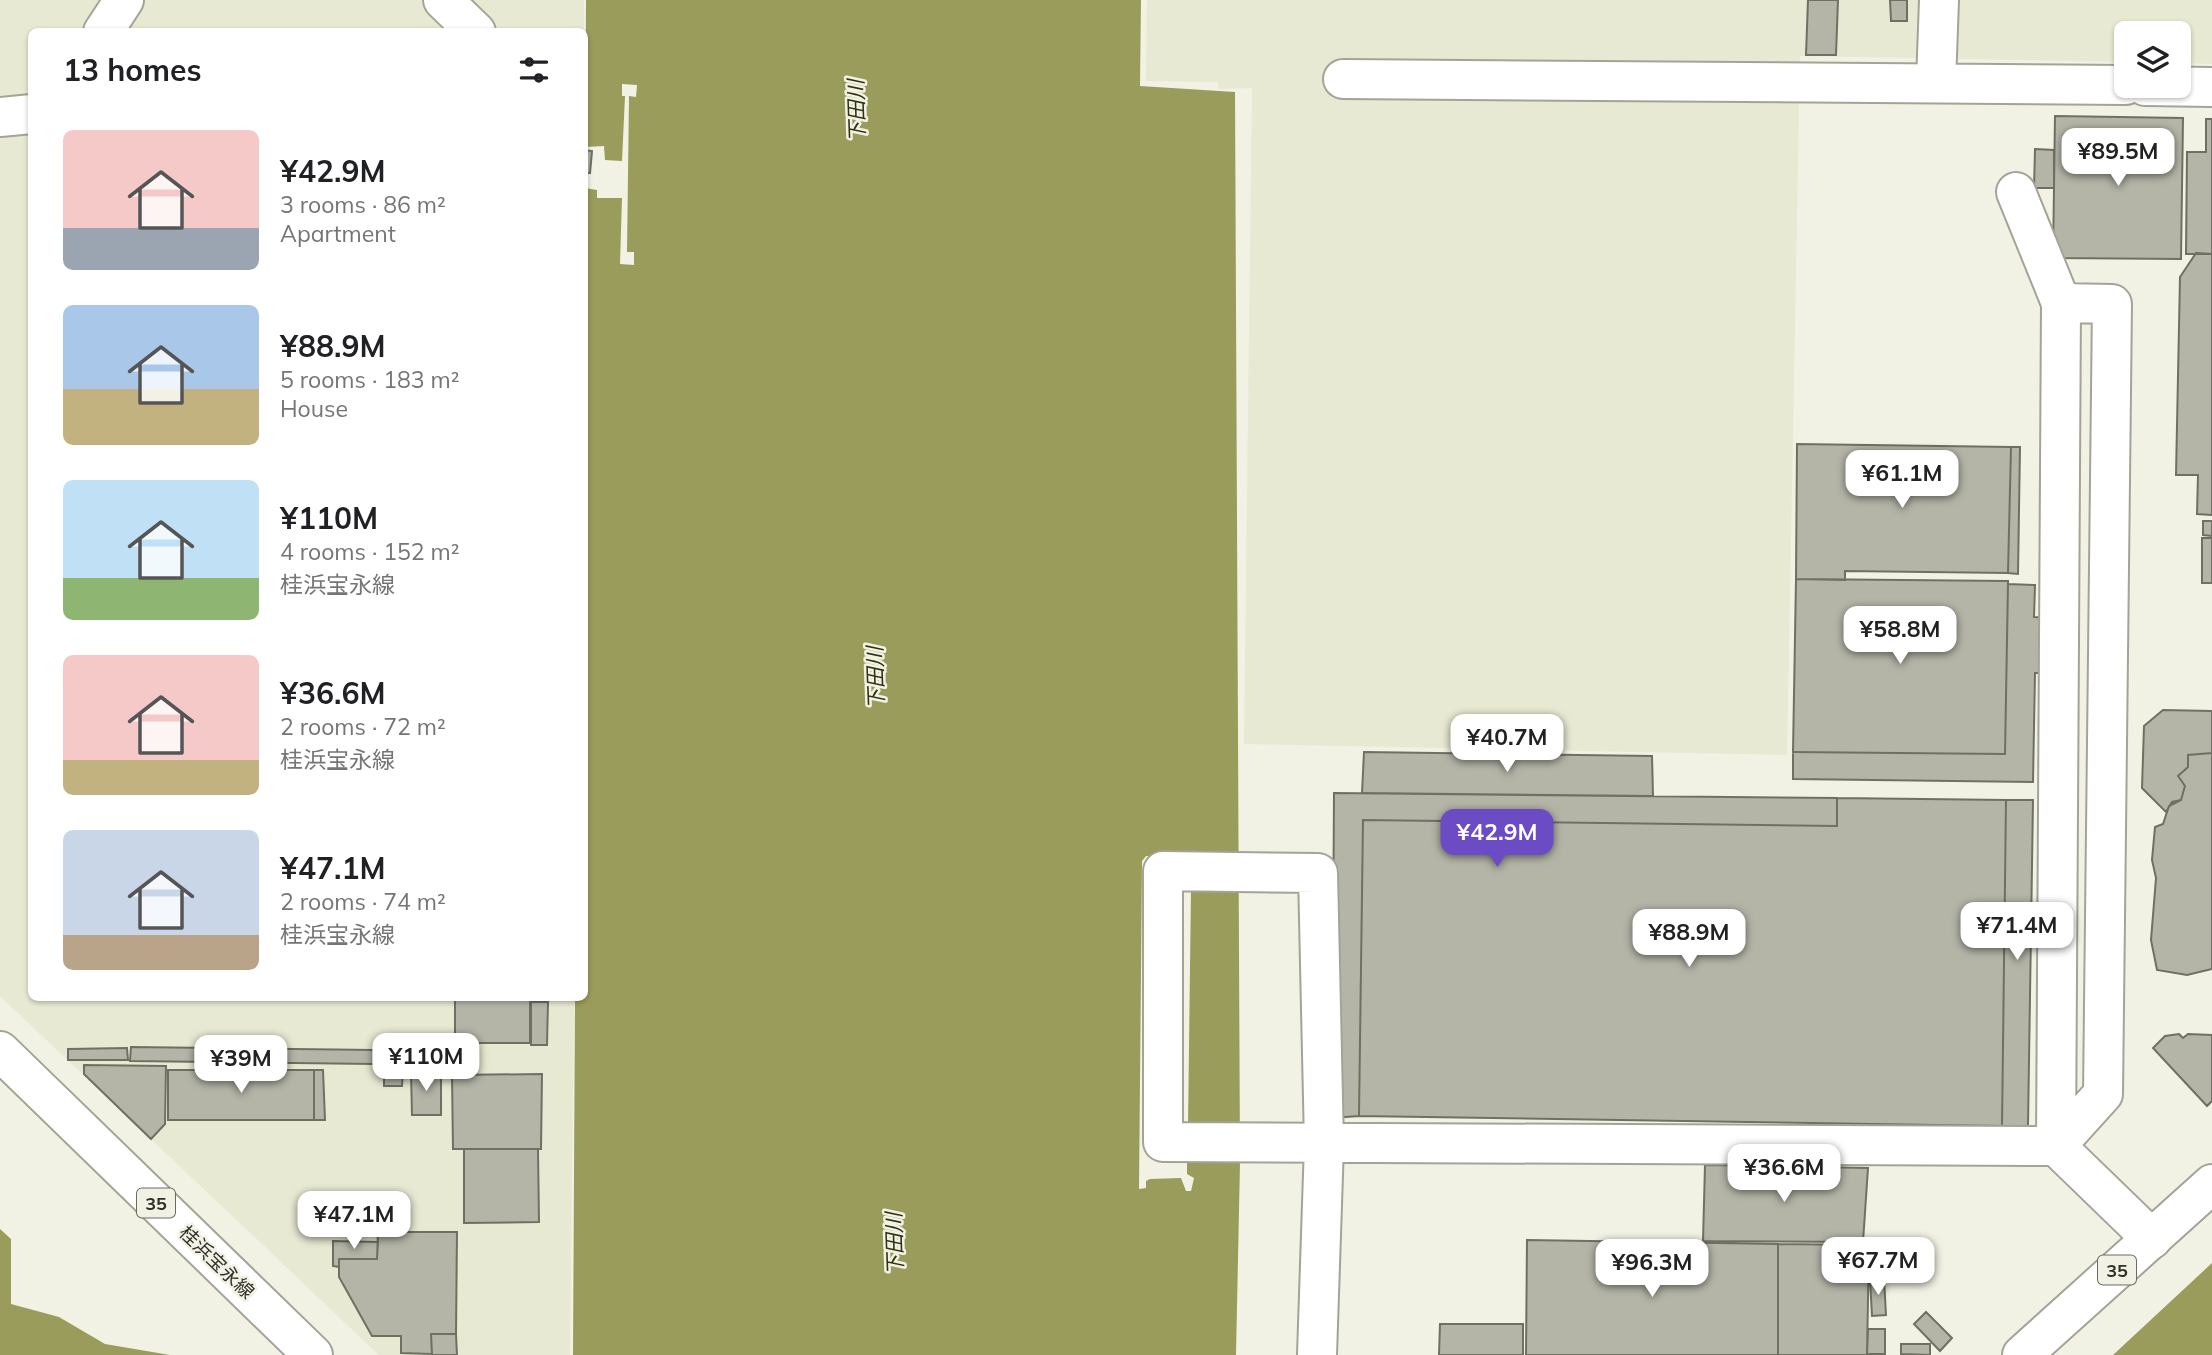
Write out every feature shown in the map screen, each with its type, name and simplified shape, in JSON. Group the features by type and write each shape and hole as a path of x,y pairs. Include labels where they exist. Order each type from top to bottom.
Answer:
{"street":[{"path":"106,28 124,0"},
{"path":"443,0 471,28"},
{"path":"1936,83 1939,0"},
{"path":"1343,79 2114,86"},
{"path":"2191,87 2212,87"},
{"path":"0,117 28,114"},
{"path":"2017,192 2061,303 2056,1146"},
{"path":"2056,1146 2103,1094 2112,304 2061,303"},
{"path":"1317,1355 1324,1144 1318,873 1163,871 1163,1142 1324,1144 2056,1146 2152,1239"},
{"name":"桂浜宝永線","path":"0,1051 313,1355"},
{"name":"35","path":"2022,1355 2212,1184"}],"shaded area":[{"path":"0,0 584,0 584,28 28,28 28,1001 574,1001 570,1355 379,1355 0,996"},
{"path":"1147,0 2212,0 2212,64 2191,63 2191,21 2114,21 2114,62 1800,56 1787,755 1244,744 1252,88 1218,89 1218,82 1146,81"}],"water":[{"name":"下田川","path":"586,0 1141,0 1140,86 1235,92 1240,1163 1236,1355 573,1355 575,1001 588,1001 588,188 597,190 597,198 622,198 620,264 634,265 634,252 627,252 629,96 636,97 637,85 622,84 622,96 625,96 622,161 605,160 604,146 588,147 588,28 586,28"},
{"path":"0,1229 11,1239 11,1304 59,1317 105,1344 170,1355 0,1355"},
{"path":"2212,1263 2212,1355 2113,1355"}],"pier":[{"path":"1146,856 1242,858 1191,890 1188,1126 1241,1161 1187,1162 1187,1174 1194,1178 1191,1191 1186,1191 1181,1178 1150,1179 1146,1181 1146,1188 1139,1189 1142,861"}],"building":[{"path":"1808,0 1838,0 1836,55 1806,55"},
{"path":"1890,0 1907,0 1907,21 1891,21"},
{"path":"2055,116 2183,118 2181,259 2053,258"},
{"path":"2206,119 2212,119 2212,254 2186,254 2187,152 2206,152"},
{"path":"2035,149 2054,150 2054,188 2034,188"},
{"path":"588,150 592,151 588,173"},
{"path":"2196,253 2212,254 2212,515 2197,514 2198,475 2176,475 2180,277"},
{"path":"1797,444 2011,447 2008,573 1845,571 1845,580 1796,579"},
{"path":"2011,447 2020,447 2018,574 2008,573"},
{"path":"2203,521 2212,521 2212,536 2203,535"},
{"path":"2202,538 2212,538 2212,583 2202,583"},
{"path":"1796,579 2008,581 2005,754 1793,752"},
{"path":"2008,584 2035,585 2034,617 2051,618 2050,673 2035,673 2033,782 1793,779 1793,752 2005,754"},
{"path":"2163,710 2212,711 2212,753 2188,755 2188,767 2178,776 2185,786 2181,800 2172,802 2166,812 2142,788 2144,726"},
{"path":"1364,752 1652,756 1653,796 1362,793"},
{"path":"2212,753 2212,969 2187,975 2157,970 2151,940 2156,878 2152,860 2155,827 2163,824 2169,806 2181,800 2185,786 2178,776 2188,767 2188,755"},
{"path":"1334,793 1837,798 1837,826 1363,820 1359,1116 1332,1118"},
{"path":"1837,798 2006,800 2002,1126 1359,1116 1363,820 1837,826"},
{"path":"2006,800 2033,800 2028,1126 2002,1126"},
{"path":"455,1001 530,1001 530,1043 455,1043"},
{"path":"531,1002 548,1002 547,1045 531,1045"},
{"path":"2179,1034 2183,1038 2188,1034 2212,1035 2212,1101 2207,1106 2153,1048 2165,1036"},
{"path":"131,1047 454,1051 454,1065 130,1061"},
{"path":"127,1048 128,1060 68,1060 68,1049"},
{"path":"84,1065 166,1066 165,1124 151,1139 84,1074"},
{"path":"168,1070 314,1070 314,1120 168,1120"},
{"path":"314,1070 323,1070 325,1120 314,1120"},
{"path":"384,1070 403,1070 402,1086 384,1086"},
{"path":"411,1072 441,1072 441,1115 412,1115"},
{"path":"542,1074 541,1149 453,1149 452,1075"},
{"path":"464,1149 538,1149 539,1222 464,1223"},
{"path":"1705,1165 1868,1168 1863,1242 1703,1241"},
{"path":"378,1232 457,1232 456,1334 431,1334 432,1354 401,1353 401,1336 372,1336 339,1277 339,1259 377,1259"},
{"path":"1527,1240 1778,1244 1778,1355 1526,1355"},
{"path":"333,1241 378,1242 377,1259 339,1259 339,1267 333,1266"},
{"path":"1778,1244 1869,1245 1867,1355 1778,1355"},
{"path":"1884,1278 1886,1315 1872,1316 1870,1279"},
{"path":"1926,1312 1952,1338 1940,1351 1914,1324"},
{"path":"1440,1324 1523,1324 1523,1355 1439,1355"},
{"path":"1868,1329 1885,1329 1885,1354 1867,1354"},
{"path":"431,1334 456,1334 457,1355 432,1355"},
{"path":"1901,1344 1930,1344 1930,1355 1901,1354"}]}
